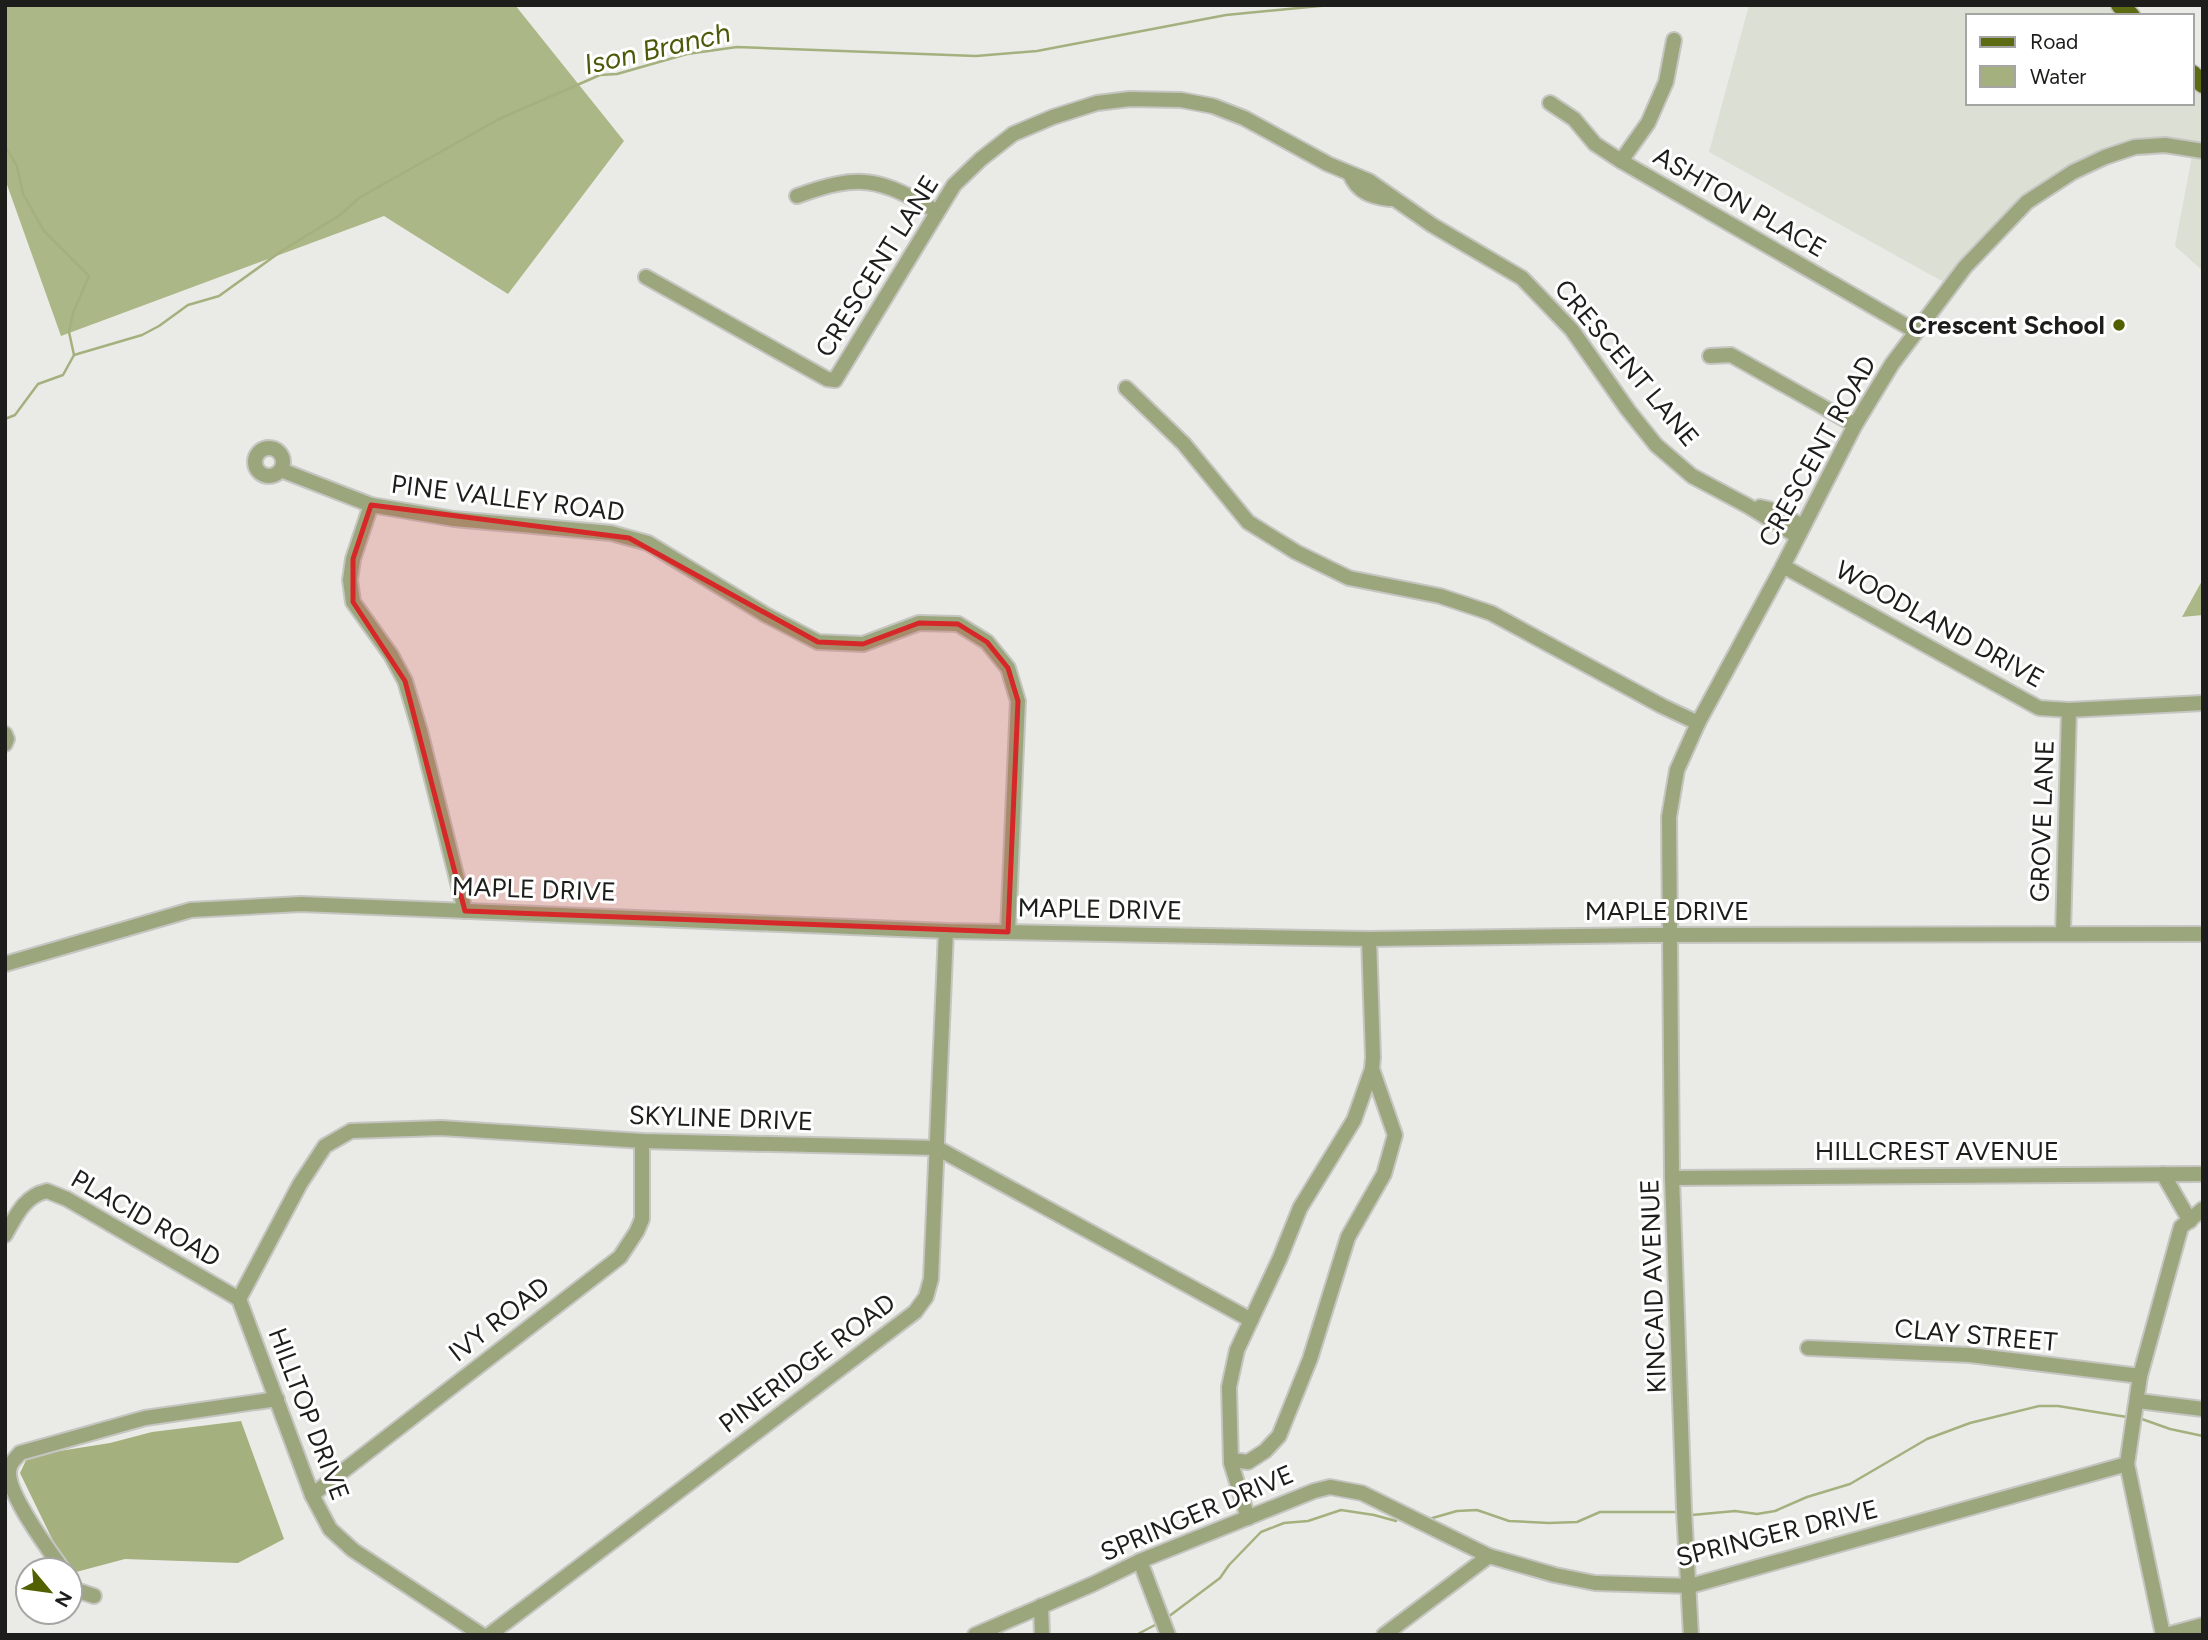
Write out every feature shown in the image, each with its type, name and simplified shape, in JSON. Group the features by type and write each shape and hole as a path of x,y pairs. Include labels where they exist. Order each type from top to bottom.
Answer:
{"street":[{"path":"1621,161 1648,123 1666,82 1674,40"},
{"name":"CRESCENT LANE","path":"646,277 827,379 835,380 954,185 1013,134 1097,103 1130,99 1181,100 1213,106 1244,118 1350,174 1369,181 1392,199 1522,278 1572,330 1656,445 1692,476 1741,503 1769,509 1800,531"},
{"name":"ASHTON PLACE","path":"1550,103 1574,119 1595,144 1621,161 1915,331"},
{"name":"CRESCENT ROAD","path":"1669,936 1668,817 1677,770 1698,723 1783,566 1854,425 1915,331 1965,267 2027,202 2073,172 2102,158 2135,147 2165,145 2203,151"},
{"path":"797,196 830,184 852,180 879,182 936,211"},
{"path":"1710,356 1731,355 1854,425"},
{"path":"1126,388 1184,444 1248,522 1296,552 1349,578 1440,596 1490,613 1698,723"},
{"path":"281,470 370,505"},
{"name":"PINE VALLEY ROAD","path":"465,911 405,681 391,655 353,602 350,580 353,559 370,505 454,519 580,530 629,538 656,547 766,615 818,642 863,643 919,623 958,624 987,642 1008,668 1018,701 1008,932"},
{"name":"WOODLAND DRIVE","path":"1783,566 2039,708 2069,710 2203,703"},
{"name":"GROVE LANE","path":"2063,934 2069,710"},
{"path":"5,734 5,744"},
{"name":"MAPLE DRIVE","path":"5,964 191,910 301,904 946,931 1369,939 2203,934"},
{"name":"PINERIDGE ROAD","path":"489,1635 915,1312 926,1297 931,1279 946,931"},
{"name":"KINCAID AVENUE","path":"1669,936 1672,1178 1691,1635"},
{"path":"1231,1460 1248,1462 1265,1451 1279,1436 1310,1359 1348,1237 1384,1174 1395,1135 1372,1069 1369,939"},
{"path":"1248,1518 1231,1460 1229,1387 1237,1350 1300,1208 1354,1120 1372,1069"},
{"name":"SKYLINE DRIVE","path":"239,1299 300,1184 325,1146 351,1131 440,1128 642,1141 937,1148 1251,1320"},
{"name":"IVY ROAD","path":"312,1495 620,1257 642,1219 642,1141"},
{"path":"2163,1174 2190,1221"},
{"name":"HILLCREST AVENUE","path":"1672,1178 2203,1174"},
{"name":"PLACID ROAD","path":"5,1235 30,1197 47,1191 67,1199 239,1299"},
{"path":"2203,1209 2181,1227 2140,1376 2127,1464 2164,1635 2203,1625"},
{"name":"HILLTOP DRIVE","path":"239,1299 312,1495 330,1529 352,1550 482,1635"},
{"name":"CLAY STREET","path":"1808,1348 1970,1355 2140,1376"},
{"path":"54,1556 9,1480 10,1467 20,1453 145,1418 277,1399"},
{"path":"2138,1402 2203,1409"},
{"name":"SPRINGER DRIVE","path":"975,1635 1140,1561 1330,1487 1346,1488 1377,1499 1489,1556 1555,1575 1595,1583 1690,1586 2127,1464"},
{"path":"1384,1635 1489,1556"},
{"path":"1140,1561 1168,1635"},
{"path":"84,1593 94,1596"},
{"path":"1041,1606 1042,1635"}],"highlighted area":[{"path":"371,505 629,538 818,642 863,644 919,623 958,624 987,642 1008,668 1018,701 1008,932 465,911 405,681 353,602 353,559"}],"shaded area":[{"path":"5,5 515,5 624,141 508,294 384,216 61,336 5,179"},
{"path":"1749,5 2122,5 2131,14 1966,14 1966,105 2194,105 2194,74 2203,81 2203,271 2175,246 2192,156 2173,154 2106,158 2024,208 1949,285 1709,152"},
{"path":"2203,579 2203,615 2182,617"}],"water":[{"path":"241,1421 284,1539 238,1563 125,1559 84,1570 84,1556 63,1556 20,1473 28,1456 110,1443 152,1432"}],"waterway":[{"name":"Ison Branch","path":"5,419 15,415 38,384 63,375 74,355 142,335 188,305 219,296 283,250 340,215 359,198 497,120 600,75 617,74 687,54 737,47 976,56 1037,51 1226,15 1330,5"},
{"path":"5,146 17,166 23,194 44,231 89,276 73,313 69,332 74,355"},
{"path":"1692,1515 1735,1511 1757,1514 1775,1511 1807,1497 1850,1484 1927,1439 1970,1423 2039,1406 2058,1406 2127,1417"},
{"path":"2139,1418 2170,1429 2203,1436"},
{"path":"1168,1617 1220,1578 1261,1532 1284,1523 1308,1521 1341,1510 1396,1521"},
{"path":"1429,1519 1457,1511 1477,1510 1509,1521 1549,1523 1577,1522 1600,1512 1676,1512"},
{"path":"1136,1635 1155,1625"}],"place":[{"name":"Crescent School","path":"2119,325"}]}
